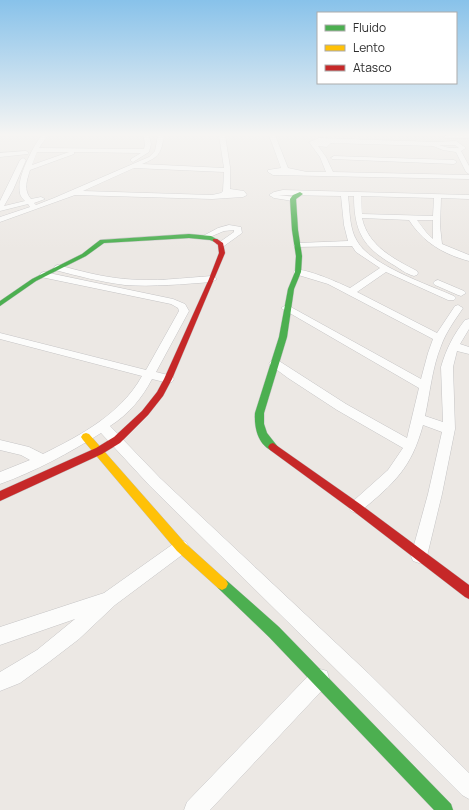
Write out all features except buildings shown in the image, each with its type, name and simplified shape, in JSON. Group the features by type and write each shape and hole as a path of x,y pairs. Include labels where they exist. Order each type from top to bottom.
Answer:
{"street":[{"path":"17,173 3,198 0,208 46,198 104,173 111,176"},
{"path":"26,173 23,191 35,209"},
{"path":"0,220 35,209 118,173"},
{"path":"219,196 224,195 226,191 227,173"},
{"path":"298,173 330,173"},
{"path":"421,173 469,177"},
{"path":"86,187 97,193"},
{"path":"73,193 118,194 139,201 243,194 242,192 226,191"},
{"path":"344,194 348,228 354,243 366,255 463,317"},
{"path":"358,194 358,216 360,226 365,236 375,248 419,275 465,293"},
{"path":"469,197 358,194 296,197 295,230 298,245 298,272 291,289 286,308 282,338 275,364 260,407 258,419 262,436 270,446 356,507 469,593"},
{"path":"438,196 436,218 438,246"},
{"path":"358,216 436,218"},
{"path":"411,217 423,235 438,246 469,258"},
{"path":"205,237 223,228 233,227 238,229 238,233 221,244"},
{"path":"0,304 14,293 44,275 84,255 98,243 109,240 189,236 205,237 221,244"},
{"path":"298,245 354,243"},
{"path":"0,496 99,451 117,440 145,413 160,394 168,379 212,279 222,253 221,244"},
{"path":"58,268 92,277 126,282 169,282 212,279"},
{"path":"350,292 386,268"},
{"path":"298,272 319,277 439,338"},
{"path":"0,478 43,460 86,437 128,406 141,389 184,310 183,307 173,302 44,275"},
{"path":"419,556 435,494 449,429 447,367 463,317 456,294 465,293"},
{"path":"286,308 424,386"},
{"path":"356,507 391,477 403,461 417,430 424,386 433,352 439,338 463,317"},
{"path":"0,336 168,379"},
{"path":"454,346 469,351"},
{"path":"275,364 341,408 374,428 410,446"},
{"path":"419,419 449,429"},
{"path":"102,426 117,440 155,482 361,680 469,788"},
{"path":"86,437 181,547 255,613 320,678 445,810"},
{"path":"0,445 24,451 43,460"},
{"path":"0,682 13,676 74,633 109,599 181,547"},
{"path":"0,636 109,599"},
{"path":"195,810 320,678"}],"traffic: fast":[{"path":"273,447 268,443 262,434 259,424 259,413 283,337 291,289 298,272 299,256 295,230 293,199 295,196 300,194"},
{"path":"0,304 34,280 84,255 102,241 189,236 211,238 215,240"},
{"path":"222,584 274,632 445,810"}],"traffic: slow":[{"path":"86,437 181,547 222,584"}],"traffic: jam":[{"path":"0,496 99,451 117,440 145,413 160,394 168,379 212,279 222,253 221,244 215,240"},
{"path":"273,447 356,507 469,593"}]}
